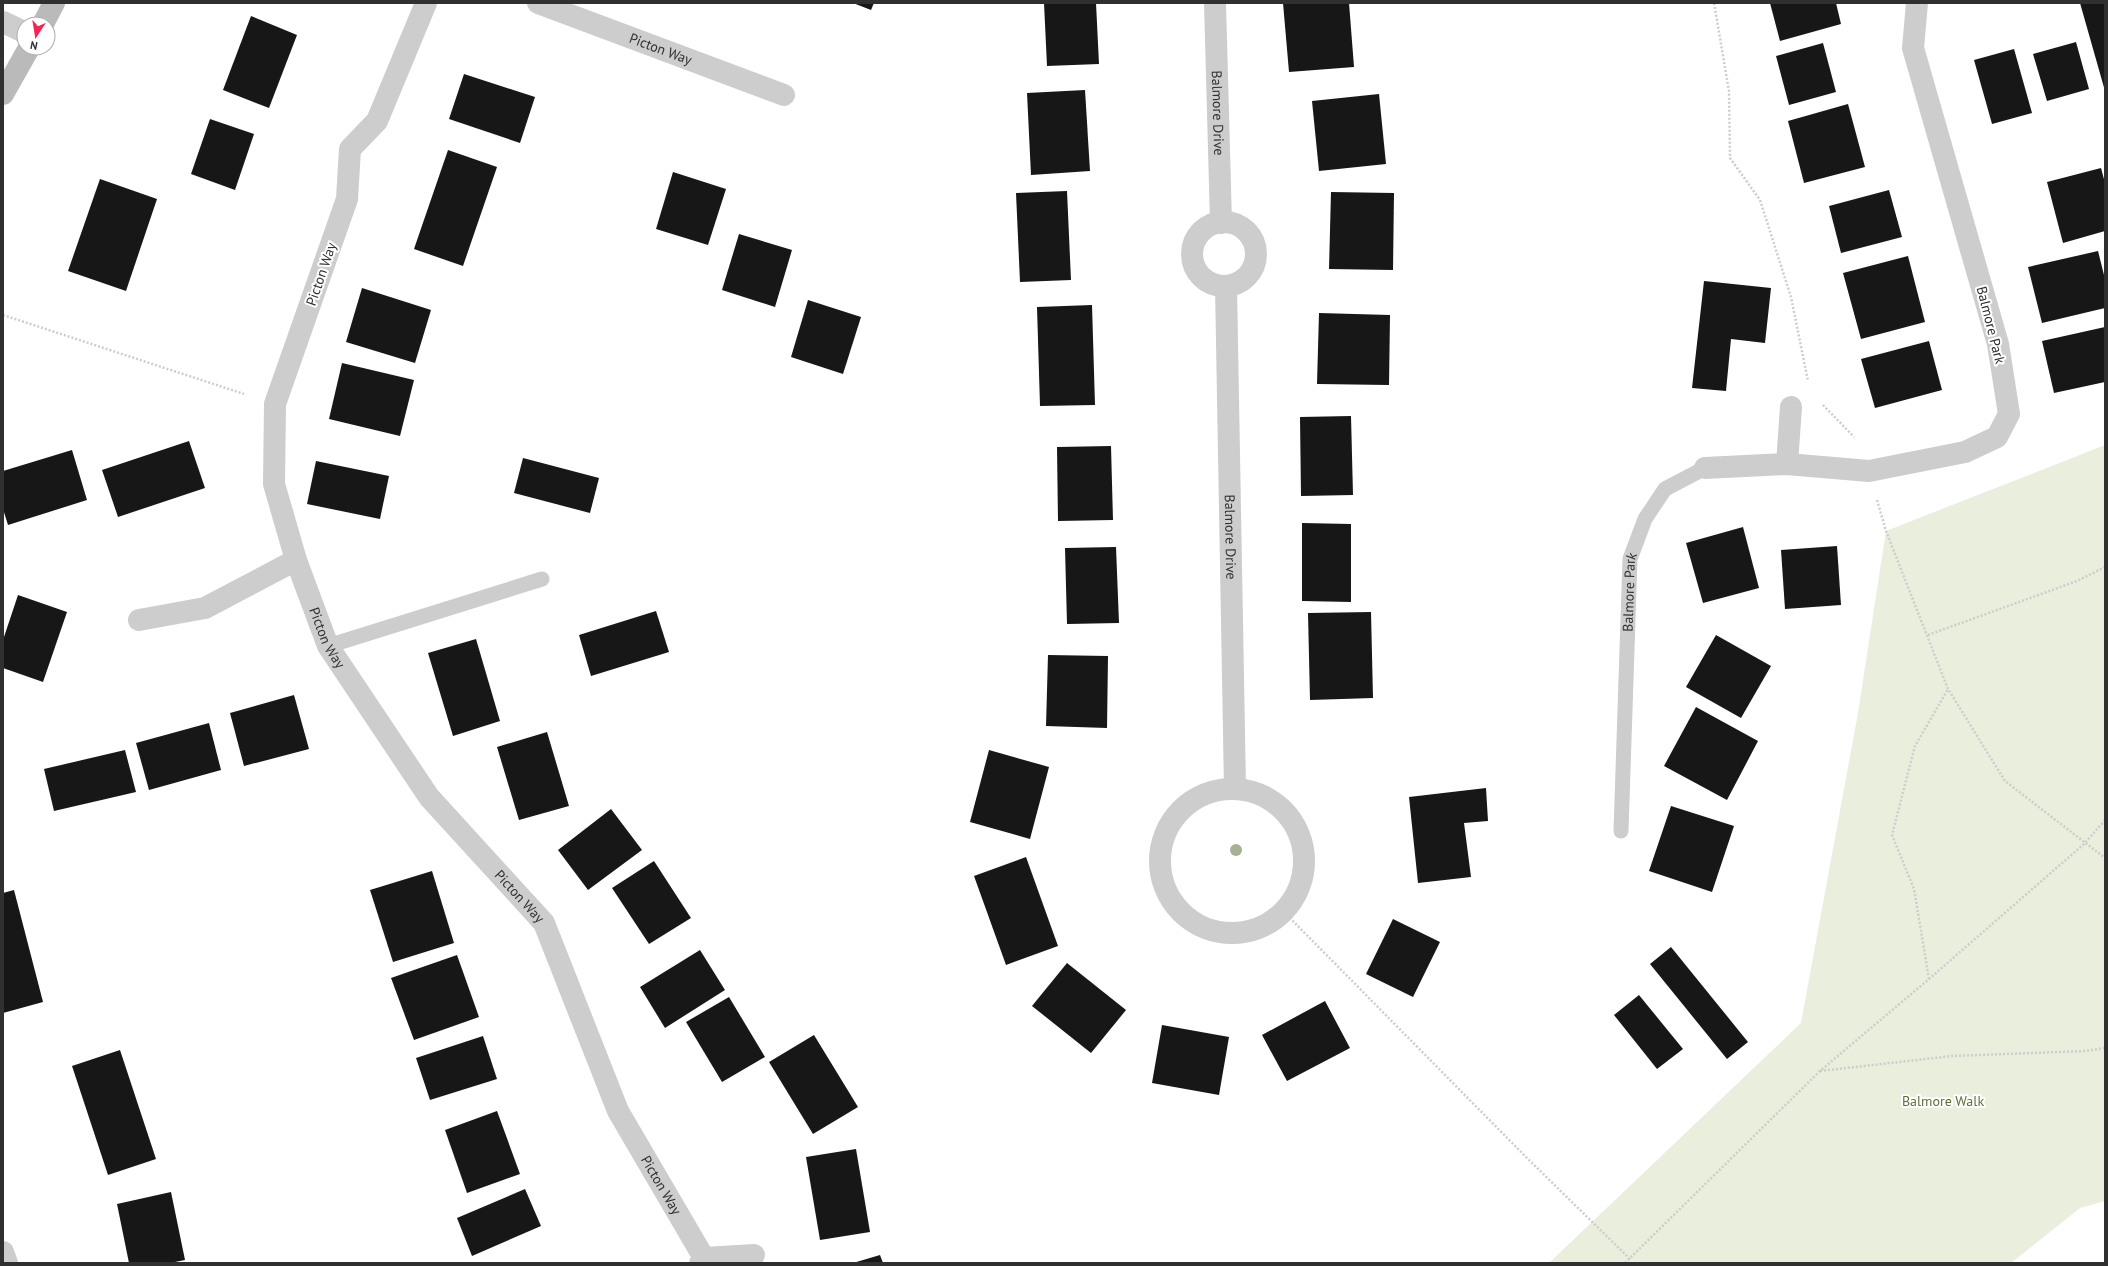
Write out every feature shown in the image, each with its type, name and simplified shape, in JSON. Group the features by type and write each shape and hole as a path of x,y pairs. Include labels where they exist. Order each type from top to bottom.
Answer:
{"main road":[{"path":"47,16 54,3"},
{"path":"3,94 24,56"}],"street":[{"name":"Picton Way","path":"426,3 377,121 350,149 347,199 275,404 274,484 296,560 328,646 429,797 544,923 618,1111 702,1261 754,1255"},
{"name":"Picton Way","path":"538,3 784,95"},
{"name":"Balmore Drive","path":"1215,3 1221,222"},
{"name":"Balmore Park","path":"1705,468 1787,464 1869,471 1965,452 1997,438 2009,414 1998,344 1914,48 1917,3"},
{"path":"3,22 16,28"},
{"path":"1221,222 1231,223 1240,227 1253,242 1255,251 1255,262 1251,271 1236,283 1226,286 1215,285 1205,280 1197,272 1192,256 1194,240 1201,231 1210,225 1221,222"},
{"name":"Balmore Drive","path":"1226,286 1235,789"},
{"path":"1787,464 1791,407"},
{"path":"140,620 205,608 296,560"},
{"path":"1235,789 1262,795 1285,811 1300,835 1305,862 1300,889 1284,912 1260,929 1232,934 1204,928 1180,912 1164,888 1160,860 1165,832 1182,808 1207,793 1235,789"},
{"path":"3,1252 7,1263"}],"lane":[{"name":"Balmore Park","path":"1621,831 1630,559 1645,519 1665,489 1705,468"},
{"path":"328,646 542,579"}],"path":[{"path":"1714,3 1729,91 1730,158 1760,200 1791,297 1809,385"},
{"path":"3,315 275,404"},
{"path":"1822,404 1865,450 1869,471 1886,531 1948,689 2006,781 2084,844 2105,858"},
{"path":"1928,636 2077,581 2105,567"},
{"path":"1929,979 1914,889 1892,835 1915,746 1948,689"},
{"path":"1625,1263 1820,1071 1929,979 2084,844 2105,820"},
{"path":"1284,912 1527,1158 1630,1259"},
{"path":"1820,1071 1952,1056 2085,1051 2105,1048"}],"green space":[{"name":"Balmore Walk","path":"2105,445 2105,1201 2080,1208 2011,1263 1549,1263 1801,1023 1858,713 1886,531"}],"building":[{"path":"853,3 874,3 871,10"},
{"path":"1044,3 1096,3 1099,64 1047,66"},
{"path":"1283,3 1349,3 1354,67 1289,72"},
{"path":"1770,3 1836,3 1841,24 1780,41"},
{"path":"2080,3 2105,3 2105,91"},
{"path":"251,16 297,35 269,108 223,90"},
{"path":"2076,42 2089,89 2047,101 2033,54"},
{"path":"1823,43 1836,92 1789,105 1776,56"},
{"path":"2014,49 2032,113 1992,124 1974,60"},
{"path":"464,74 535,97 520,143 449,119"},
{"path":"1085,90 1090,171 1031,175 1027,93"},
{"path":"1379,94 1386,164 1319,171 1312,101"},
{"path":"1848,104 1865,167 1804,183 1788,121"},
{"path":"210,119 254,134 235,190 191,174"},
{"path":"448,150 497,167 463,266 414,249"},
{"path":"2101,168 2105,183 2105,231 2063,243 2047,182"},
{"path":"673,172 726,189 708,245 656,229"},
{"path":"100,179 157,199 126,291 68,271"},
{"path":"1889,190 1902,237 1841,253 1829,206"},
{"path":"1067,191 1071,280 1020,282 1016,193"},
{"path":"1331,192 1394,193 1393,270 1329,269"},
{"path":"739,234 792,250 775,307 722,290"},
{"path":"2098,251 2105,279 2105,308 2042,323 2028,267"},
{"path":"1908,256 1925,322 1861,339 1843,273"},
{"path":"1704,281 1771,288 1765,343 1731,339 1726,391 1692,388"},
{"path":"362,288 431,310 415,363 346,342"},
{"path":"808,300 861,317 843,374 791,357"},
{"path":"1092,305 1095,405 1040,406 1037,307"},
{"path":"1319,313 1390,315 1389,385 1317,384"},
{"path":"2105,327 2105,382 2054,393 2042,341"},
{"path":"1929,341 1942,390 1875,408 1861,359"},
{"path":"342,363 414,380 400,436 329,419"},
{"path":"1351,416 1353,495 1301,496 1300,417"},
{"path":"189,441 205,488 118,517 102,470"},
{"path":"1111,446 1113,520 1058,521 1057,447"},
{"path":"72,450 87,500 8,525 3,509 3,471"},
{"path":"523,458 599,478 590,513 514,493"},
{"path":"316,461 389,476 380,519 307,504"},
{"path":"1302,523 1351,524 1351,602 1302,601"},
{"path":"1743,527 1759,588 1703,603 1686,543"},
{"path":"1837,546 1841,605 1785,609 1781,550"},
{"path":"1116,547 1119,623 1067,624 1065,548"},
{"path":"18,595 67,612 43,682 3,668 3,640"},
{"path":"656,611 669,652 591,676 579,635"},
{"path":"1371,612 1373,698 1310,700 1308,613"},
{"path":"1716,635 1771,666 1741,718 1686,687"},
{"path":"476,639 500,721 453,736 428,653"},
{"path":"1048,655 1108,656 1107,728 1046,726"},
{"path":"294,695 309,749 244,766 230,713"},
{"path":"1696,707 1758,741 1727,800 1664,766"},
{"path":"209,723 221,770 149,790 136,743"},
{"path":"547,732 569,806 519,820 497,747"},
{"path":"125,750 136,792 54,811 44,769"},
{"path":"989,750 1049,767 1030,839 970,822"},
{"path":"1486,788 1488,821 1464,823 1471,877 1418,883 1409,797"},
{"path":"1671,806 1734,826 1712,892 1649,871"},
{"path":"611,809 642,850 588,890 558,850"},
{"path":"1026,857 1058,946 1006,965 974,876"},
{"path":"654,861 691,918 649,944 612,888"},
{"path":"432,871 454,943 393,962 370,890"},
{"path":"14,890 43,1002 3,1013 3,893"},
{"path":"1393,919 1440,942 1413,997 1366,974"},
{"path":"1671,947 1748,1042 1727,1059 1650,964"},
{"path":"700,950 725,990 665,1028 640,987"},
{"path":"457,955 479,1017 414,1040 391,978"},
{"path":"1067,963 1126,1010 1091,1053 1032,1006"},
{"path":"1639,995 1683,1049 1657,1069 1614,1015"},
{"path":"729,997 765,1057 722,1082 686,1022"},
{"path":"1325,1001 1350,1048 1287,1081 1262,1035"},
{"path":"1162,1025 1229,1037 1219,1095 1152,1083"},
{"path":"814,1035 858,1107 813,1134 769,1062"},
{"path":"483,1036 497,1079 430,1100 416,1058"},
{"path":"120,1050 156,1159 108,1175 72,1066"},
{"path":"497,1111 520,1174 467,1193 445,1130"},
{"path":"856,1149 870,1232 820,1240 806,1157"},
{"path":"525,1189 541,1226 472,1256 457,1218"},
{"path":"171,1192 185,1260 170,1263 129,1263 117,1204"},
{"path":"880,1255 883,1263 853,1263"}]}
